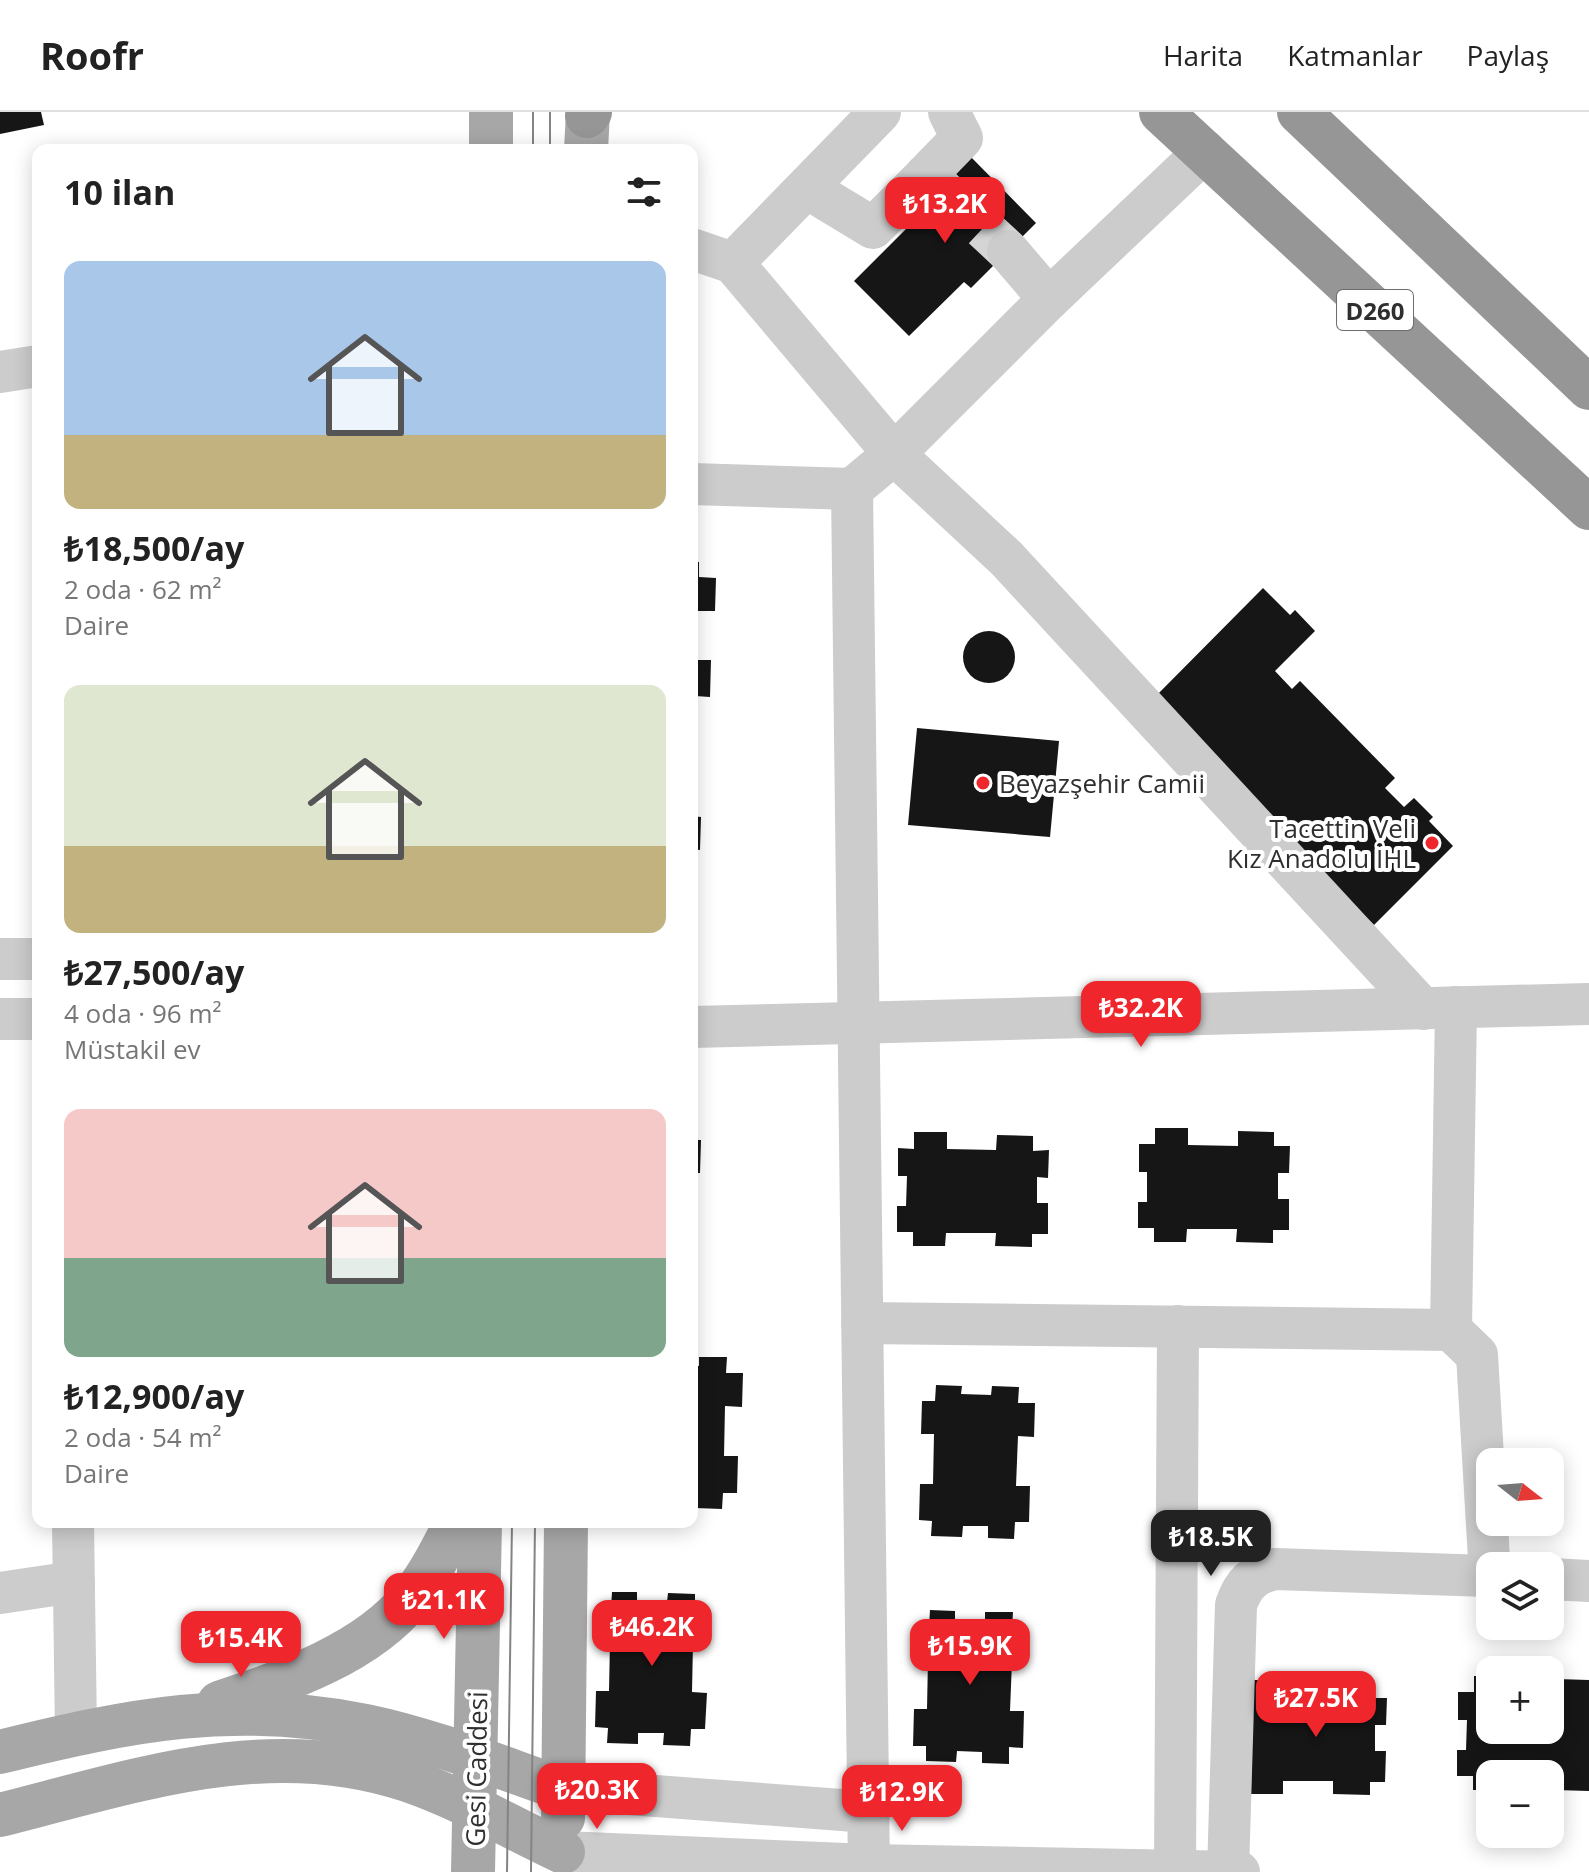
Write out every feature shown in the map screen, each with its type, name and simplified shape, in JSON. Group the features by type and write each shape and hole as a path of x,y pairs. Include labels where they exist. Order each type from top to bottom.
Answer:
{"highway":[{"name":"D260","path":"1161,112 1589,508"},
{"path":"1299,112 1589,388"}],"main road":[{"path":"491,112 491,144"},
{"path":"0,1752 158,1717 259,1690 319,1664 370,1634 412,1597 452,1528"},
{"name":"Gesi Caddesi","path":"473,1872 480,1528"},
{"path":"563,1862 566,1528"},
{"path":"158,1717 209,1713 312,1717 423,1741 563,1789"},
{"path":"0,1815 190,1768 289,1760 374,1771 408,1781 475,1811 563,1862"}],"street":[{"path":"733,263 880,112"},
{"path":"807,188 873,228 932,180 962,138 949,112"},
{"path":"698,484 852,489 894,454 1049,299 1205,151"},
{"path":"698,251 733,263 894,454 1006,558 1440,1008 1451,1330"},
{"path":"1008,251 1049,299"},
{"path":"0,372 32,367"},
{"path":"852,489 869,1868"},
{"path":"0,959 32,959"},
{"path":"698,1027 1589,1004"},
{"path":"0,1019 32,1019"},
{"path":"862,1323 1451,1330 1477,1355 1488,1552"},
{"path":"1175,1871 1178,1326"},
{"path":"73,1528 76,1733"},
{"path":"1228,1872 1236,1605 1246,1584 1255,1575 1275,1569 1476,1576"},
{"path":"1564,1580 1589,1581"},
{"path":"0,1593 74,1582"},
{"path":"563,1789 868,1812"},
{"path":"563,1862 1239,1872"}],"building":[{"path":"0,112 41,112 44,125 0,134"},
{"path":"968,154 1036,223 971,288 964,282 909,336 854,281 909,226 903,220"},
{"path":"698,562 699,577 716,578 715,611 698,611"},
{"path":"1263,588 1290,615 1295,610 1315,631 1275,671 1292,689 1300,681 1395,778 1385,788 1404,807 1414,798 1433,817 1429,821 1453,846 1374,925 1149,703"},
{"path":"989,631 1008,638 1015,657 1008,676 989,683 970,676 963,657 970,638"},
{"path":"698,660 711,660 710,697 698,696"},
{"name":"Beyazşehir Camii","path":"917,728 1059,741 1050,837 908,825"},
{"path":"698,817 701,817 698,850"},
{"path":"1155,1128 1188,1128 1188,1145 1238,1146 1238,1131 1274,1132 1274,1146 1290,1146 1289,1173 1278,1173 1278,1199 1289,1199 1289,1230 1273,1230 1273,1243 1236,1242 1237,1229 1187,1229 1186,1242 1154,1242 1154,1228 1138,1228 1138,1202 1147,1202 1147,1172 1139,1172 1139,1144 1155,1144"},
{"path":"914,1132 947,1132 947,1149 996,1150 997,1135 1033,1136 1033,1151 1049,1150 1048,1178 1037,1177 1037,1203 1048,1203 1048,1234 1032,1234 1032,1247 995,1246 996,1233 946,1233 945,1246 913,1246 913,1232 897,1232 897,1206 906,1206 907,1176 898,1176 898,1148 914,1149"},
{"path":"698,1140 701,1140 698,1173"},
{"path":"699,1357 727,1357 726,1373 743,1373 742,1407 725,1406 724,1456 738,1456 737,1493 723,1493 722,1509 698,1508"},
{"path":"936,1385 962,1386 961,1394 991,1395 992,1386 1019,1387 1018,1403 1035,1403 1034,1437 1018,1436 1016,1486 1030,1486 1029,1522 1015,1522 1014,1539 988,1538 988,1526 963,1526 962,1537 931,1536 932,1521 919,1520 920,1484 933,1484 934,1434 921,1434 922,1401 935,1401"},
{"path":"612,1592 637,1592 637,1601 667,1602 668,1593 695,1594 695,1610 711,1610 710,1644 693,1643 692,1692 707,1693 705,1729 691,1729 690,1746 663,1745 664,1733 638,1733 638,1744 607,1743 608,1728 595,1727 596,1691 609,1691 610,1641 596,1640 598,1608 611,1608"},
{"path":"930,1610 955,1611 955,1620 985,1620 985,1612 1013,1612 1012,1628 1029,1629 1028,1662 1012,1661 1010,1711 1024,1711 1023,1748 1009,1747 1009,1764 982,1763 982,1752 957,1751 956,1762 926,1761 926,1746 913,1746 914,1709 927,1709 928,1659 915,1658 916,1626 929,1627"},
{"path":"1476,1676 1476,1744 1564,1744 1564,1679 1589,1680 1589,1791 1564,1790 1564,1760 1476,1760 1476,1790 1473,1790 1473,1776 1457,1776 1457,1750 1466,1750 1467,1720 1458,1720 1458,1692 1474,1692"},
{"path":"1252,1680 1285,1680 1285,1697 1334,1697 1334,1683 1370,1684 1370,1698 1387,1698 1386,1725 1375,1725 1375,1751 1386,1751 1385,1782 1370,1782 1370,1795 1333,1794 1333,1781 1283,1781 1283,1794 1251,1794"}],"tunnel":[{"path":"937,185 1008,251"}],"tram line":[{"path":"533,112 533,144"},
{"path":"550,112 550,144"},
{"path":"507,1872 512,1528"},
{"path":"531,1872 535,1528"}],"place":[{"name":"Beyazşehir Camii","path":"983,783"},
{"name":"Tacettin Veli Kız Anadolu İHL","path":"1432,843"}]}
